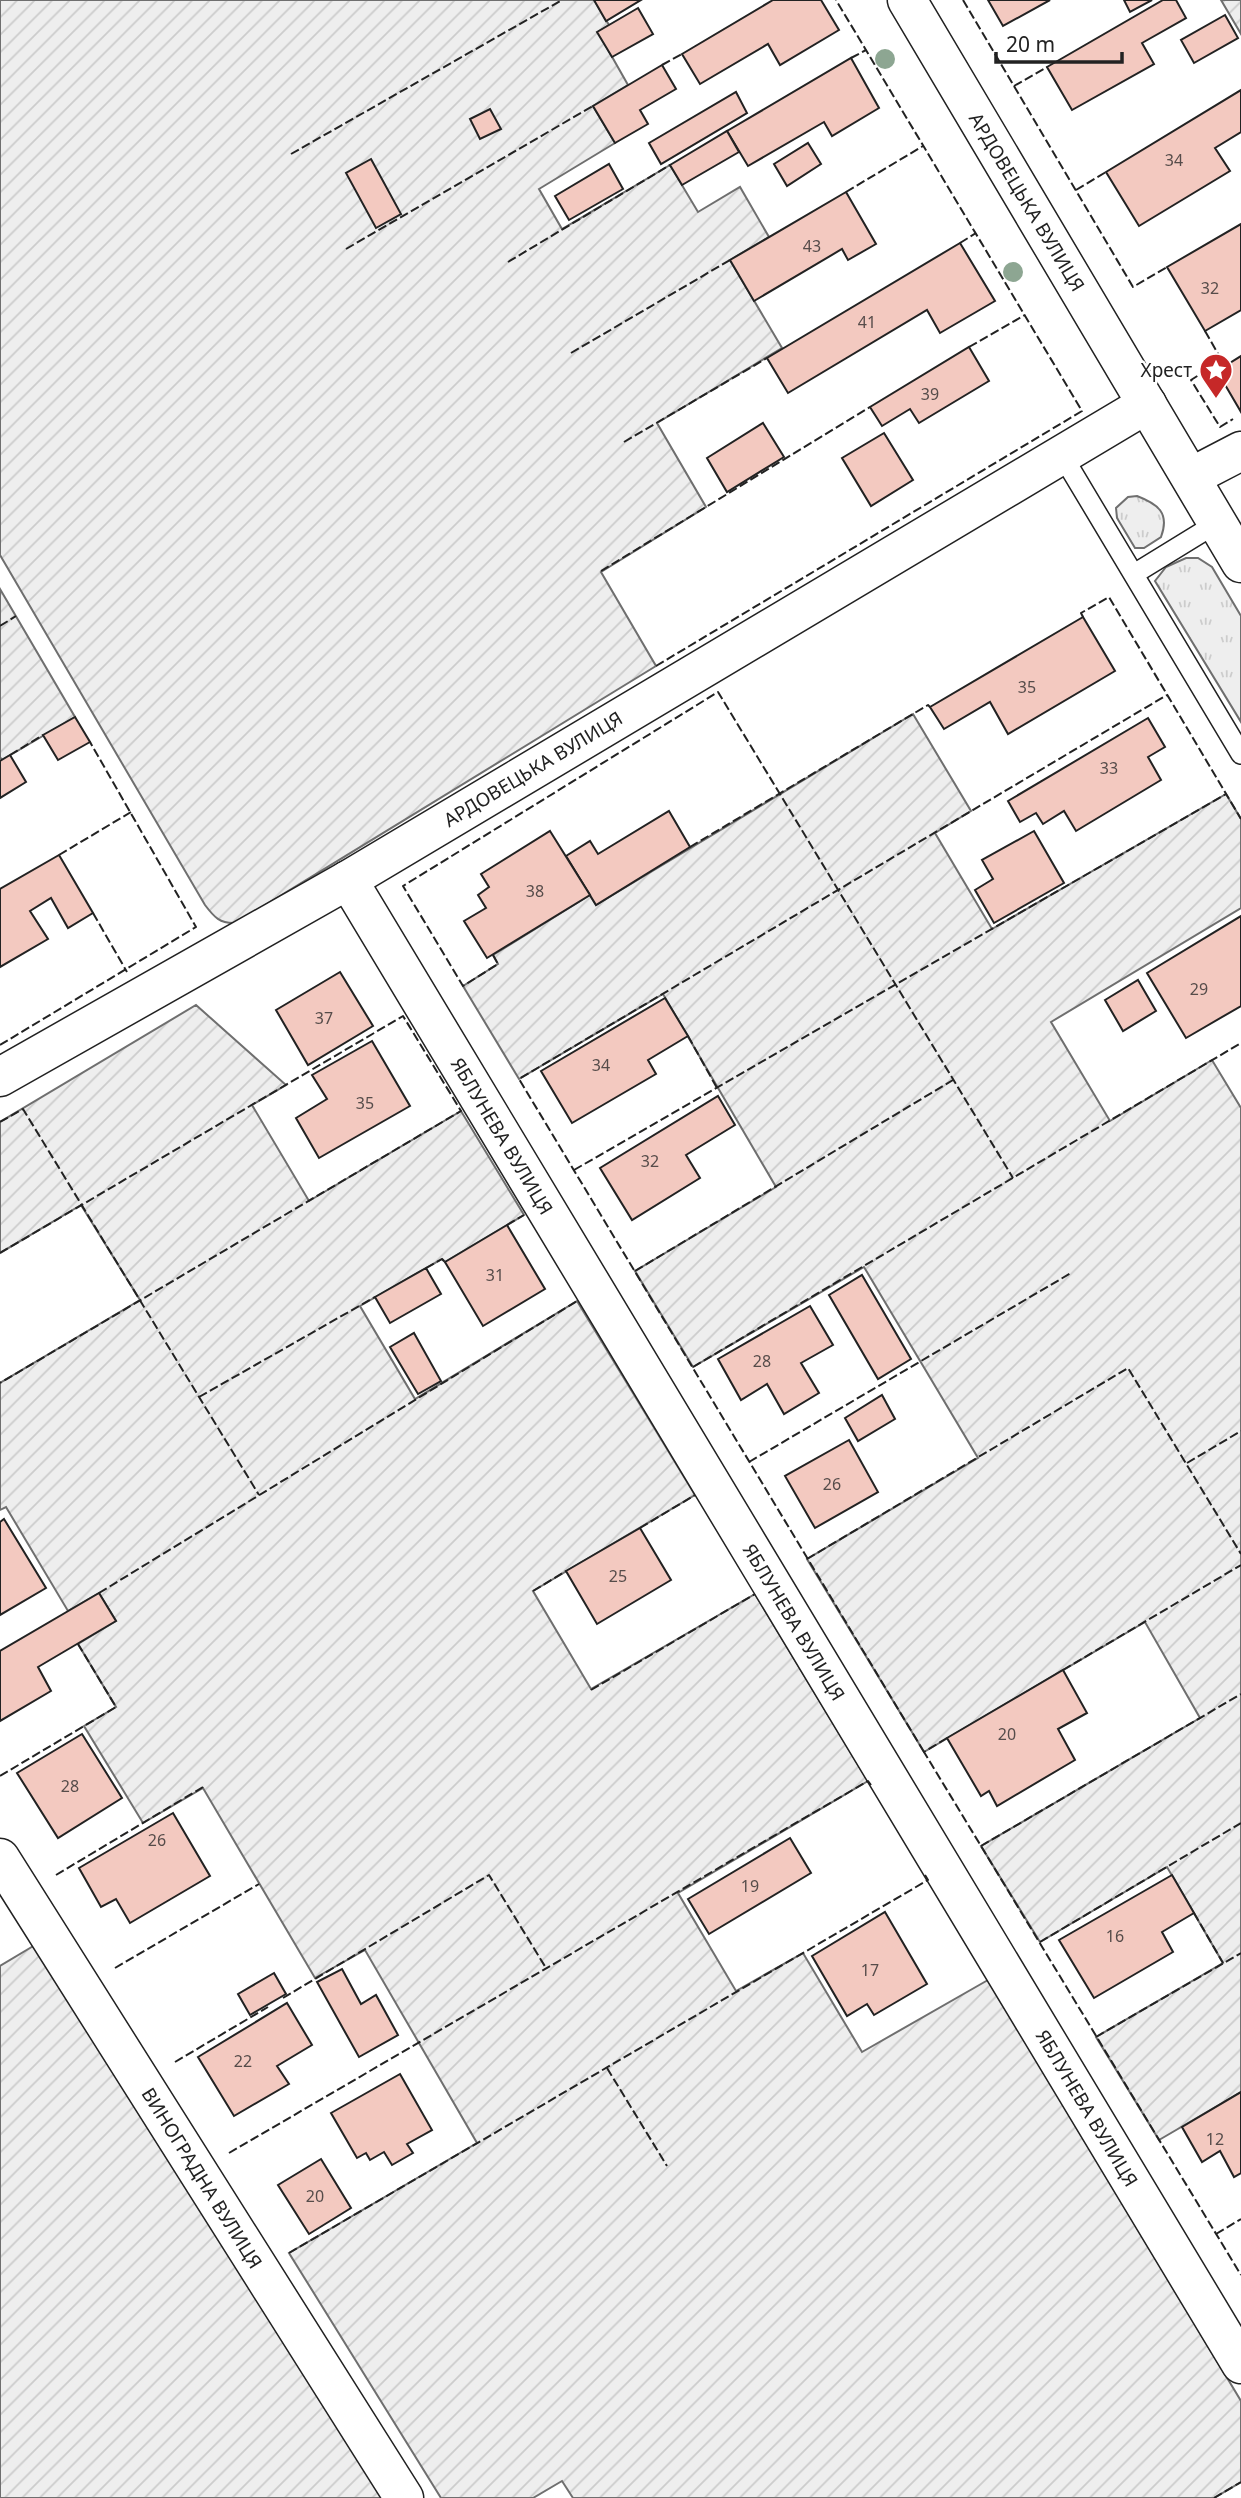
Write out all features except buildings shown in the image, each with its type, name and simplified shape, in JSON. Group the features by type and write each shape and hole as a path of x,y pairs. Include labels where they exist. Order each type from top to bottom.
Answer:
{"main road":[{"name":"АРДОВЕЦЬКА ВУЛИЦЯ","path":"907,0 1241,563"},
{"name":"АРДОВЕЦЬКА ВУЛИЦЯ","path":"0,1077 348,880 1147,404"},
{"path":"1191,477 1241,451"},
{"name":"ЯБЛУНЕВА ВУЛИЦЯ","path":"348,880 1241,2364"},
{"name":"ВИНОГРАДНА ВУЛИЦЯ","path":"0,1858 404,2498"}],"lane":[{"path":"1062,454 1241,754"},
{"path":"1135,574 1217,523"}],"green space":[{"path":"0,0 594,0 609,25 598,32 628,85 593,106 615,143 539,189 562,229 670,165 698,212 740,187 769,237 730,260 782,348 657,423 706,507 601,572 656,666 236,923 218,919 205,905 0,555"},
{"path":"1221,0 1241,0 1241,34"},
{"path":"1137,496 1156,506 1164,522 1161,537 1144,548 1135,548 1117,518 1116,508 1128,497"},
{"path":"1186,558 1198,558 1212,567 1241,616 1241,722 1155,581 1166,567"},
{"path":"0,589 75,717 2,760 0,757"},
{"path":"913,714 971,811 935,833 992,929 1226,794 1241,819 1241,908 1051,1022 1110,1121 1212,1060 1241,1108 1241,2092 1159,2140 1096,2037 1223,1963 1167,1867 1040,1942 981,1846 1200,1718 1145,1622 924,1752 807,1559 978,1458 864,1267 693,1367 635,1271 776,1187 663,994 519,1079 463,986 498,964 493,955 590,895 596,905"},
{"path":"196,1005 286,1085 252,1105 309,1201 461,1111 524,1215 445,1262 442,1259 360,1306 415,1399 577,1301 695,1495 533,1591 591,1689 755,1594 868,1781 678,1893 736,1991 803,1953 862,2052 988,1980 1241,2401 1241,2482 1214,2498 573,2498 562,2481 533,2498 441,2498 289,2253 477,2143 365,1950 315,1978 203,1788 143,1823 84,1726 116,1707 78,1644 116,1621 99,1593 68,1611 6,1507 0,1510 0,1383 140,1300 81,1205 0,1253 0,1122"},
{"path":"35,1945 386,2498 0,2498 0,1966"}],"fence":[{"path":"291,154 562,0"},
{"path":"656,666 1082,411 836,0"},
{"path":"963,0 1133,287 1167,267"},
{"path":"851,58 866,50"},
{"path":"662,65 682,54"},
{"path":"1014,86 1047,67"},
{"path":"346,249 593,106"},
{"path":"846,192 923,146"},
{"path":"508,262 670,165"},
{"path":"1076,190 1106,172"},
{"path":"960,243 976,233"},
{"path":"571,353 730,260"},
{"path":"969,347 1025,315"},
{"path":"1205,331 1225,366"},
{"path":"624,442 767,358"},
{"path":"1217,371 1213,366 1191,380 1220,427 1233,419"},
{"path":"601,571 870,407"},
{"path":"1083,617 1081,613 1109,597 1241,819"},
{"path":"0,626 16,616"},
{"path":"493,955 498,964 463,986 403,886 718,692 1013,1178"},
{"path":"924,1752 519,1079 1167,695"},
{"path":"690,847 928,705 930,707"},
{"path":"10,755 43,735"},
{"path":"0,1045 196,927 90,742"},
{"path":"574,1170 1226,794"},
{"path":"59,855 131,812"},
{"path":"93,913 127,972"},
{"path":"0,1253 403,1016 461,1111 0,1383"},
{"path":"688,1036 717,1088"},
{"path":"693,1367 1241,1043"},
{"path":"635,1271 953,1080"},
{"path":"0,1122 23,1109 259,1495"},
{"path":"507,1225 524,1215"},
{"path":"426,1268 442,1259 445,1262"},
{"path":"749,1462 1071,1273"},
{"path":"199,1397 375,1297"},
{"path":"99,1593 577,1301"},
{"path":"807,1559 1128,1368 1241,1554"},
{"path":"1187,1463 1241,1431"},
{"path":"640,1528 695,1495"},
{"path":"1063,1670 1241,1565"},
{"path":"533,1591 566,1571"},
{"path":"591,1690 755,1594"},
{"path":"0,1776 116,1707 78,1644"},
{"path":"981,1846 1241,1694"},
{"path":"947,1738 924,1752 1241,2275"},
{"path":"229,2153 868,1781 871,1785"},
{"path":"56,1875 203,1787"},
{"path":"1040,1942 1241,1823"},
{"path":"283,1998 489,1875 546,1968"},
{"path":"289,2253 928,1880 925,1875"},
{"path":"115,1968 259,1884"},
{"path":"1194,1913 1223,1963"},
{"path":"1096,2037 1241,1953"},
{"path":"175,2062 268,2007"},
{"path":"607,2068 667,2166"},
{"path":"1216,2234 1241,2219"},
{"path":"1214,2498 1241,2482"}],"place":[{"name":"Хрест","path":"1216,400"}]}
